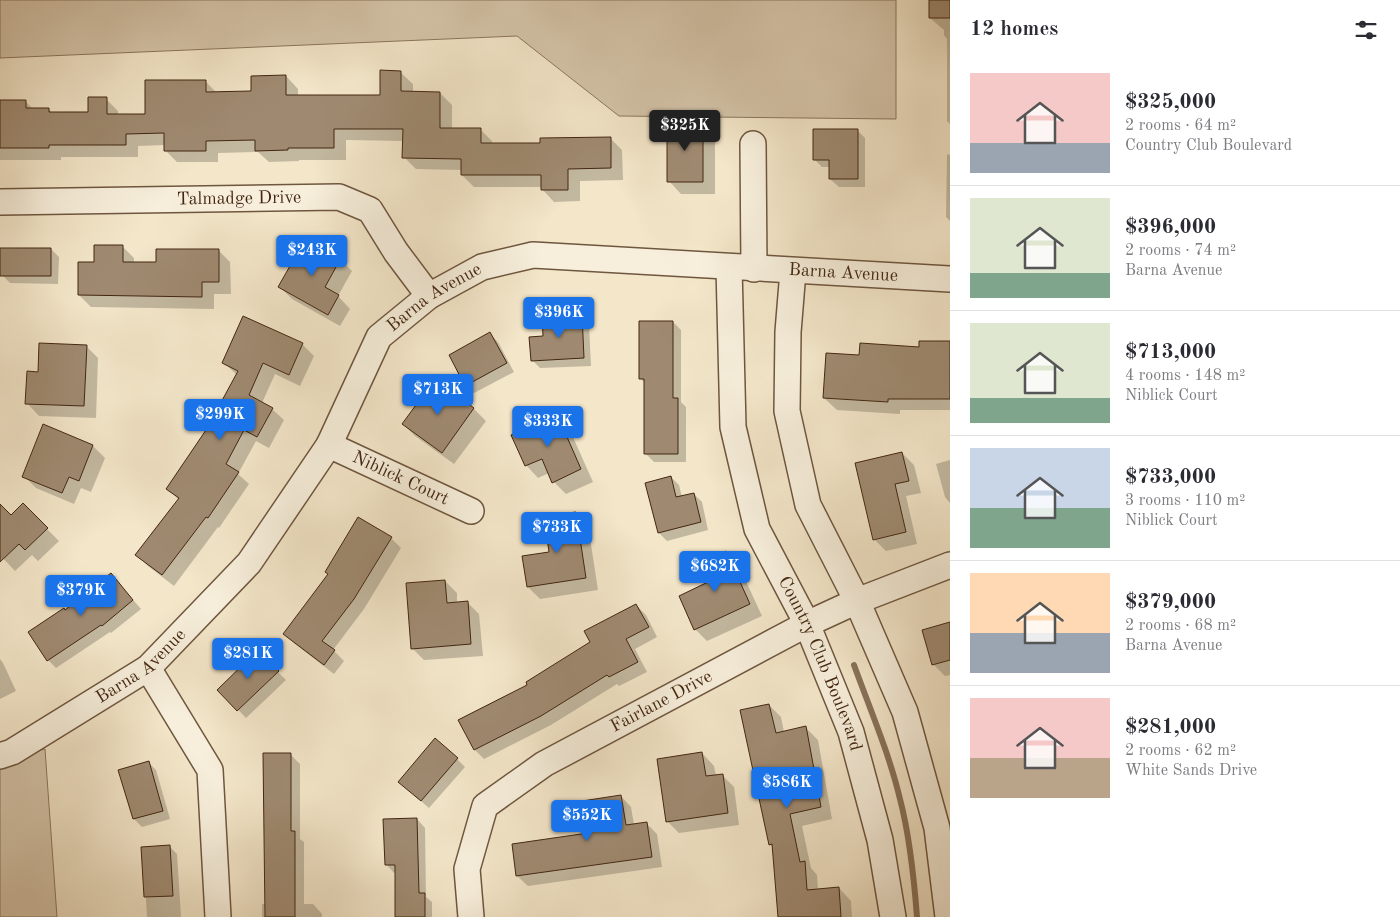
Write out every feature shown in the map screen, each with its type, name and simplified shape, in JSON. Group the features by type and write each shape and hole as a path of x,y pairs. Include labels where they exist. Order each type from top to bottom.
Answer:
{"street":[{"path":"753,144 754,269"},
{"name":"Talmadge Drive","path":"0,202 339,196 370,210 396,252 429,296"},
{"name":"Barna Avenue","path":"0,756 12,752 148,668 249,564 329,445 379,337 429,296 482,267 533,255 950,280"},
{"name":"Country Club Boulevard","path":"729,267 733,427 757,529 807,624 852,732 880,840 892,917"},
{"path":"794,271 788,332 787,412 808,505 857,601 905,712 944,827 948,917"},
{"name":"Niblick Court","path":"329,445 471,511"},
{"name":"Fairlane Drive","path":"471,917 467,869 485,806 544,764 807,624 857,601 950,565"},
{"path":"148,668 210,770 218,917"}],"shaded area":[{"path":"0,0 896,0 896,119 619,116 517,36 0,58"},
{"path":"45,749 57,917 0,917 0,768 36,751"}],"building":[{"path":"929,0 950,0 950,18 929,18"},
{"path":"380,70 401,71 401,91 440,92 440,128 481,128 481,143 540,143 540,138 611,137 611,168 568,169 568,190 541,190 541,175 461,175 461,159 402,158 403,129 334,129 334,148 288,148 288,150 255,151 255,140 206,141 206,151 164,151 164,133 126,134 126,145 49,145 49,148 0,148 0,100 26,100 26,108 49,108 49,112 88,112 88,97 107,97 107,114 145,114 145,80 206,80 206,92 251,91 251,76 286,75 286,95 380,95"},
{"path":"667,122 703,122 703,182 667,182"},
{"path":"813,129 858,129 858,179 829,179 829,160 813,160"},
{"path":"306,238 341,258 325,287 339,295 328,315 278,287"},
{"path":"94,245 123,245 123,262 156,262 156,249 219,249 219,282 202,282 202,297 78,295 78,262 94,262"},
{"path":"0,248 51,248 51,276 0,276"},
{"path":"582,314 584,358 531,361 529,337 543,336 542,316"},
{"path":"243,316 303,343 289,375 263,363 249,395 273,408 257,437 244,430 226,464 239,472 208,518 206,517 162,575 135,555 179,498 166,489 206,430 238,371 222,363"},
{"path":"639,321 673,321 673,398 678,398 678,454 644,454 644,379 639,379"},
{"path":"490,332 507,363 465,386 449,355"},
{"path":"919,341 950,341 950,399 888,399 888,402 823,398 826,353 859,355 860,343 919,347"},
{"path":"39,343 87,345 84,406 25,404 27,371 38,372"},
{"path":"435,379 474,408 442,453 402,424"},
{"path":"557,414 581,469 552,483 542,459 525,466 511,435"},
{"path":"43,424 93,445 79,481 69,477 62,493 22,477"},
{"path":"902,452 909,481 895,484 906,532 873,540 855,463"},
{"path":"671,476 676,497 694,493 701,522 658,533 645,483"},
{"path":"23,503 48,528 25,550 19,544 0,562 0,504 11,515"},
{"path":"576,512 586,578 527,587 522,556 549,552 544,516"},
{"path":"358,517 392,537 354,599 322,641 335,650 324,665 283,634 328,574 325,572"},
{"path":"726,551 750,604 694,630 679,596 708,582 699,563"},
{"path":"111,573 133,600 102,626 47,661 28,632 64,608 65,610"},
{"path":"445,580 447,603 468,601 471,644 411,649 406,583"},
{"path":"636,604 649,627 626,639 638,662 609,677 607,675 541,716 474,750 458,720 527,685 526,682 590,642 584,631"},
{"path":"950,622 950,660 932,665 922,630"},
{"path":"258,650 279,671 237,711 217,690"},
{"path":"769,704 776,733 806,726 821,807 790,814 800,862 805,861 807,890 839,887 841,917 778,917 772,844 769,845 740,710"},
{"path":"435,738 458,758 421,801 398,782"},
{"path":"702,752 706,776 723,774 728,813 666,822 657,759"},
{"path":"263,753 291,753 291,831 295,831 295,917 265,917"},
{"path":"149,761 163,811 133,819 118,770"},
{"path":"621,795 626,825 647,822 652,857 516,876 512,844 588,833 582,801"},
{"path":"417,818 419,893 425,893 425,917 395,917 395,865 385,865 383,819"},
{"path":"170,845 173,896 144,897 141,847"}],"waterway":[{"path":"854,665 896,782 909,843 917,917"}]}
